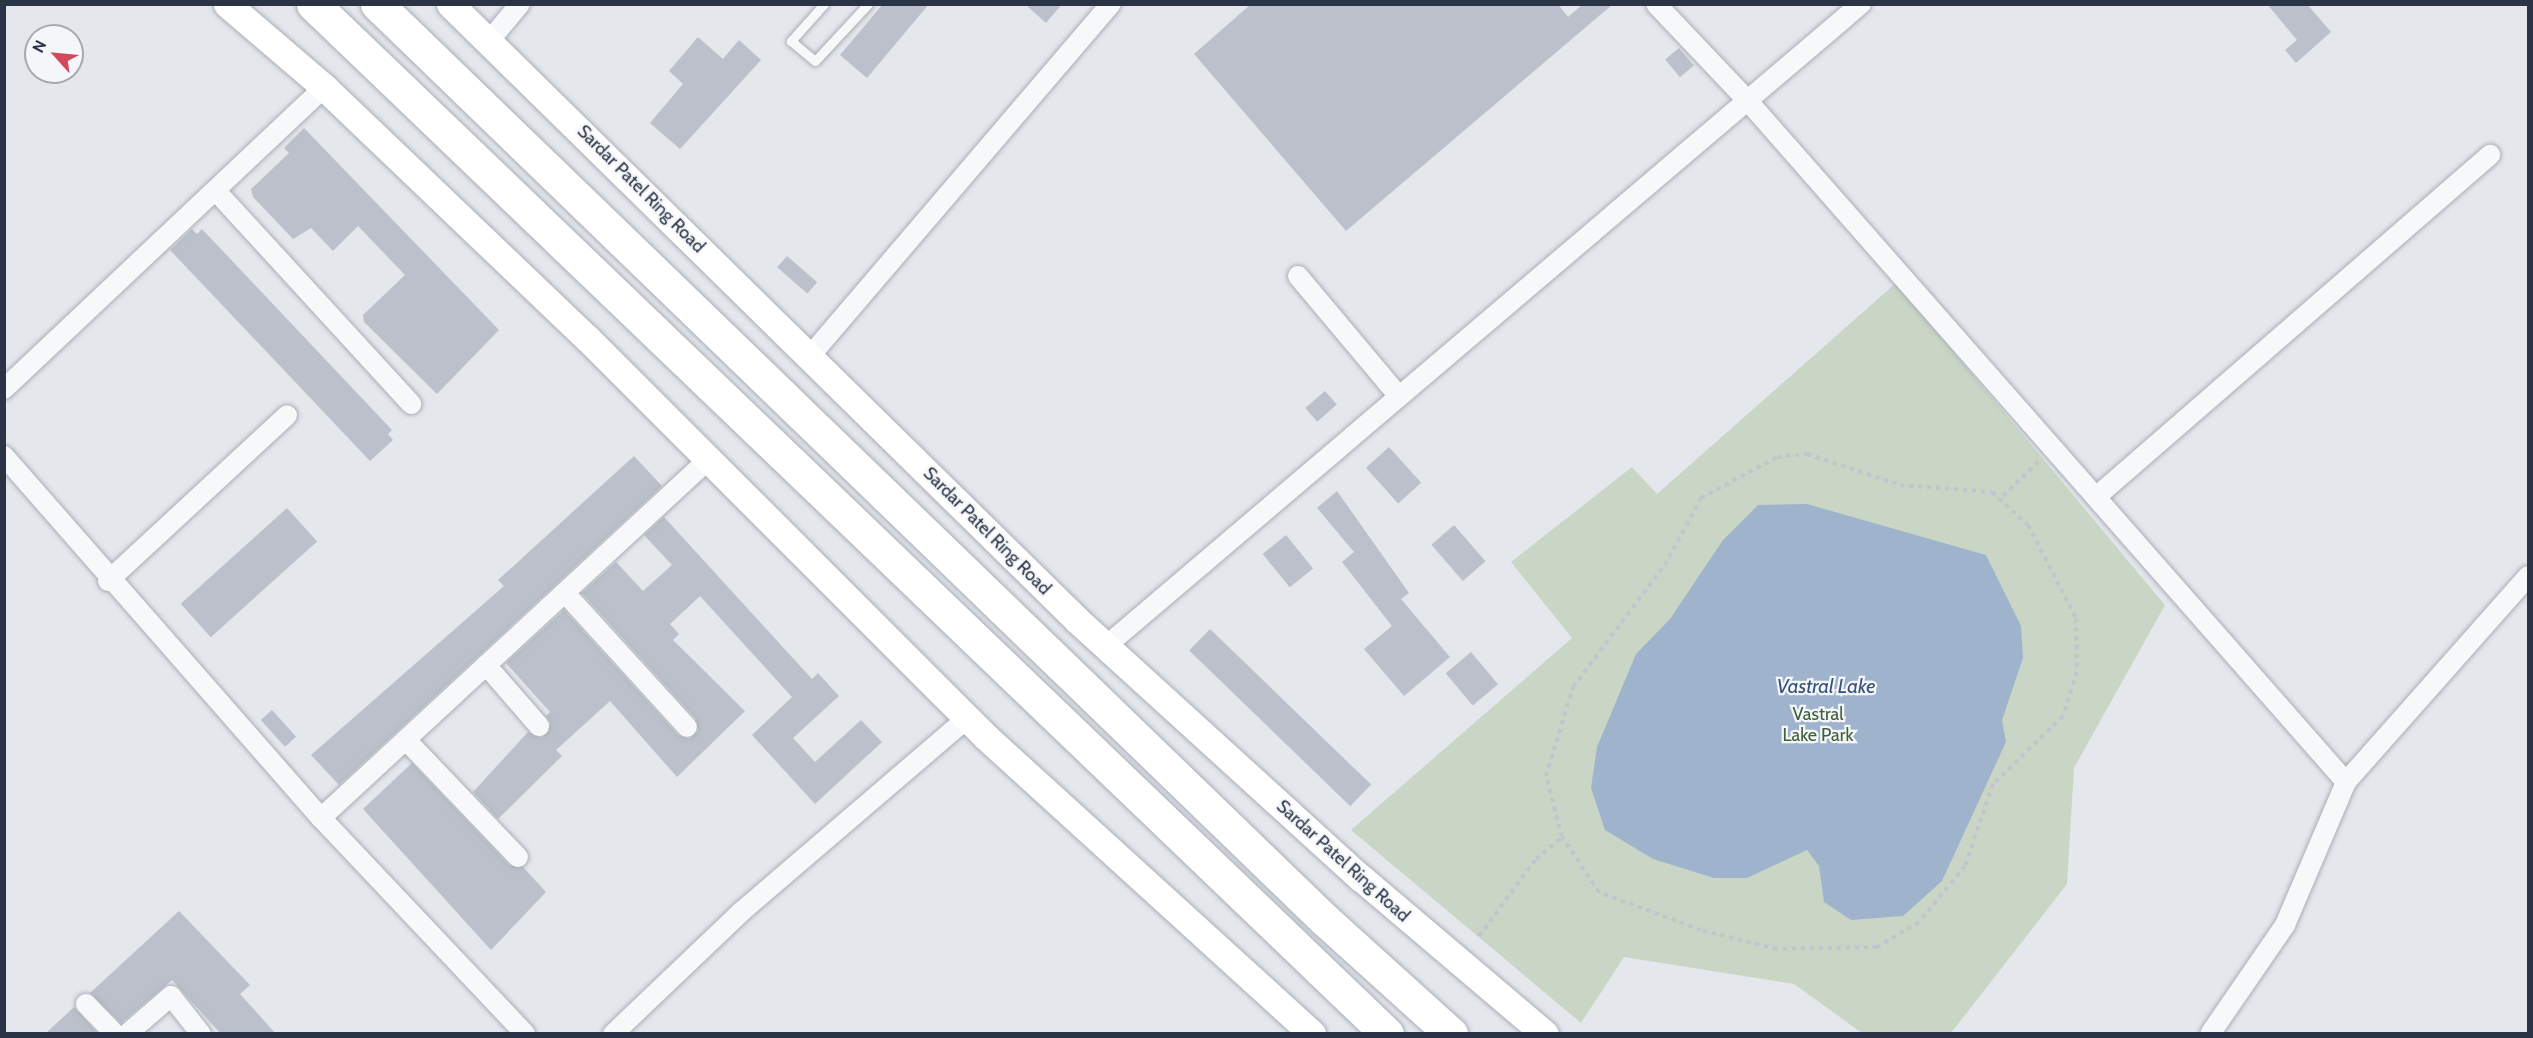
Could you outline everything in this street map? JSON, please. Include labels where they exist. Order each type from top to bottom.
[{"type":"highway","points":[[313,4],[1387,1034]]},
{"type":"highway","points":[[377,4],[1325,920],[1451,1034]]},
{"type":"street","points":[[227,4],[324,87],[709,459],[967,718],[1312,1034]]},
{"type":"street","name":"Sardar Patel Ring Road","points":[[450,4],[490,40],[1106,646],[1361,878],[1545,1034]]},
{"type":"street","points":[[490,40],[520,4]]},
{"type":"street","points":[[810,356],[1111,4]]},
{"type":"street","points":[[1656,4],[1747,100],[2346,782]]},
{"type":"street","points":[[1106,646],[1398,395],[1861,4]]},
{"type":"street","points":[[4,389],[324,87]]},
{"type":"street","points":[[2096,497],[2490,155]]},
{"type":"street","points":[[216,191],[411,404]]},
{"type":"street","points":[[1298,276],[1398,395]]},
{"type":"street","points":[[108,580],[287,415]]},
{"type":"street","points":[[4,456],[108,580],[321,818],[525,1034]]},
{"type":"street","points":[[321,818],[709,459]]},
{"type":"street","points":[[2210,1034],[2285,925],[2335,813],[2346,782],[2529,576]]},
{"type":"street","points":[[565,593],[687,727]]},
{"type":"street","points":[[486,665],[539,726]]},
{"type":"street","points":[[613,1034],[741,912],[967,718]]},
{"type":"street","points":[[406,740],[518,858]]},
{"type":"street","points":[[86,1004],[125,1033],[171,996],[201,1034]]},
{"type":"lane","points":[[824,4],[791,41],[815,61],[868,4]]},
{"type":"path","points":[[1807,454],[1900,485],[2003,496],[2028,525],[2076,618],[2077,672],[2063,716],[1993,784],[1965,866],[1919,922],[1877,947],[1778,949],[1701,930],[1599,892],[1563,837],[1546,776],[1572,687],[1665,565],[1701,498],[1778,457],[1807,454]]},
{"type":"path","points":[[2003,496],[2044,456]]},
{"type":"path","points":[[1479,936],[1536,859],[1563,837]]},
{"type":"green space","name":"Vastral Lake Park","points":[[1896,283],[2165,605],[2074,768],[2067,884],[1951,1033],[1862,1033],[1794,984],[1624,957],[1581,1023],[1351,830],[1572,638],[1511,562],[1632,467],[1657,494]]},
{"type":"water","name":"Vastral Lake","points":[[1807,504],[1986,555],[2021,626],[2023,658],[2002,720],[2006,742],[1942,881],[1903,916],[1851,920],[1824,902],[1819,866],[1807,850],[1747,878],[1714,878],[1653,859],[1605,830],[1591,788],[1597,747],[1636,654],[1670,619],[1723,540],[1758,505]]},
{"type":"building","points":[[883,4],[929,4],[867,78],[840,55]]},
{"type":"building","points":[[1025,4],[1062,4],[1046,23]]},
{"type":"building","points":[[1251,4],[1558,4],[1568,17],[1583,4],[1613,4],[1346,231],[1194,54]]},
{"type":"building","points":[[2267,4],[2307,4],[2331,32],[2296,63],[2285,50],[2297,40]]},
{"type":"building","points":[[698,37],[723,59],[739,40],[761,60],[680,149],[650,123],[683,84],[669,71]]},
{"type":"building","points":[[1679,48],[1694,66],[1680,77],[1665,60]]},
{"type":"building","points":[[304,128],[499,330],[437,394],[364,322],[363,315],[405,275],[358,226],[333,251],[311,228],[293,239],[253,197],[251,189],[289,153],[284,148]]},
{"type":"building","points":[[192,229],[197,234],[202,229],[392,430],[388,434],[393,440],[370,461],[170,250]]},
{"type":"building","points":[[787,256],[817,282],[807,294],[777,267]]},
{"type":"building","points":[[1325,391],[1337,405],[1317,422],[1305,408]]},
{"type":"building","points":[[1389,447],[1421,483],[1398,503],[1366,468]]},
{"type":"building","points":[[634,456],[662,486],[339,785],[311,755],[504,586],[498,580]]},
{"type":"building","points":[[1337,491],[1409,593],[1401,599],[1450,657],[1404,696],[1364,649],[1392,626],[1342,562],[1354,552],[1317,508]]},
{"type":"building","points":[[287,508],[317,541],[211,637],[181,604]]},
{"type":"building","points":[[664,517],[812,679],[818,673],[839,696],[793,738],[815,762],[861,720],[882,742],[815,804],[752,735],[792,697],[700,596],[670,624],[679,634],[673,640],[745,711],[677,777],[610,701],[556,750],[562,756],[498,819],[473,792],[528,732],[542,738],[551,724],[546,716],[550,712],[506,663],[564,610],[678,735],[689,739],[698,731],[696,719],[582,593],[616,562],[643,591],[672,565],[644,535]]},
{"type":"building","points":[[1454,525],[1485,561],[1463,581],[1431,545]]},
{"type":"building","points":[[1286,535],[1313,568],[1290,587],[1263,554]]},
{"type":"building","points":[[1210,629],[1371,785],[1350,806],[1189,651]]},
{"type":"building","points":[[1471,652],[1498,684],[1473,705],[1446,673]]},
{"type":"building","points":[[272,710],[296,737],[285,747],[261,720]]},
{"type":"building","points":[[412,763],[509,865],[523,867],[546,892],[491,950],[363,809]]},
{"type":"building","points":[[179,911],[250,985],[240,994],[276,1034],[221,1034],[172,980],[121,1023],[90,993]]},
{"type":"building","points":[[74,1007],[98,1034],[45,1034]]}]
